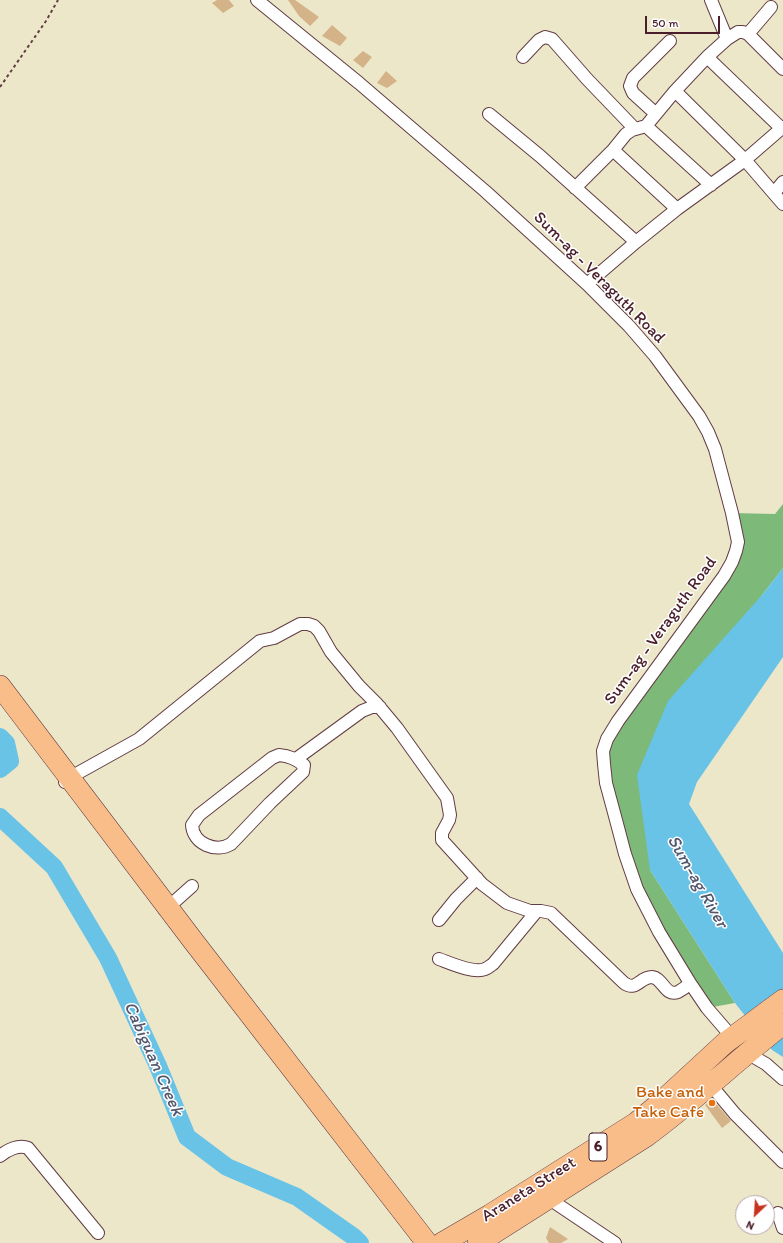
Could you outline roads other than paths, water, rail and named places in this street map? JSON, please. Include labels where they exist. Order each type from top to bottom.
[{"type":"highway","points":[[0,686],[66,781]]},
{"type":"highway","points":[[0,698],[427,1243]]},
{"type":"highway","points":[[164,909],[408,1243]]},
{"type":"highway","name":"Araneta Street","points":[[478,1243],[541,1193],[636,1123],[736,1034],[783,1000]]},
{"type":"highway","name":"Araneta Street","points":[[442,1243],[490,1215],[541,1193],[645,1138],[670,1119],[750,1050],[783,1024]]},
{"type":"street","name":"Sum-ag - Veraguth Road","points":[[257,0],[359,83],[468,176],[587,284],[629,326],[655,356],[699,416],[708,432],[715,449],[732,513],[738,542],[736,551],[724,576],[618,721],[603,751],[606,783],[625,854],[637,889],[659,932],[707,1008],[736,1034]]},
{"type":"street","points":[[711,0],[727,39]]},
{"type":"street","points":[[748,34],[771,7]]},
{"type":"street","points":[[575,188],[614,150],[626,134],[641,127],[656,114],[674,91],[707,57],[727,39],[738,32],[748,34],[783,69]]},
{"type":"street","points":[[523,57],[540,40],[545,37],[552,39],[587,79],[641,127],[711,185]]},
{"type":"street","points":[[656,114],[633,93],[630,86],[633,78],[670,41]]},
{"type":"street","points":[[587,284],[636,242],[745,160],[782,128],[707,57]]},
{"type":"street","points":[[674,91],[745,160],[783,204]]},
{"type":"street","points":[[489,114],[540,156],[636,242]]},
{"type":"street","points":[[614,150],[678,209]]},
{"type":"street","points":[[774,193],[783,182]]},
{"type":"street","points":[[66,781],[139,738],[260,641],[274,638],[300,624],[308,624],[314,626],[320,631],[335,657],[397,728],[447,798],[450,807],[450,820],[442,833],[442,840],[482,884],[507,903],[530,911],[551,913],[624,983],[629,986],[632,987],[647,978],[653,977],[671,993],[678,992],[690,983]]},
{"type":"street","points":[[296,759],[362,710],[372,707],[380,707]]},
{"type":"street","points":[[279,755],[296,759],[304,765],[302,774],[270,803],[231,844],[214,848],[202,842],[194,835],[192,825],[199,815],[272,758],[279,755]]},
{"type":"street","points":[[439,920],[456,899],[477,878]]},
{"type":"street","points":[[164,909],[192,886]]},
{"type":"street","points":[[439,959],[467,968],[480,970],[485,969],[493,964],[536,912]]},
{"type":"street","points":[[750,1050],[783,1079]]},
{"type":"street","points":[[710,1084],[735,1114],[783,1162]]},
{"type":"street","points":[[0,1156],[21,1146],[28,1148],[98,1232]]},
{"type":"street","points":[[541,1193],[615,1243]]},
{"type":"street","points":[[778,1212],[783,1228]]},
{"type":"water","name":"Sum-ag River","points":[[783,568],[783,657],[697,782],[689,804],[783,953],[783,1057],[772,1050],[735,1003],[650,870],[637,775],[668,701],[762,595]]},
{"type":"waterway","name":"Cabiguan Creek","points":[[0,737],[6,743],[10,761],[0,769]]},
{"type":"waterway","name":"Cabiguan Creek","points":[[0,817],[54,867],[108,958],[158,1066],[187,1137],[227,1167],[297,1197],[354,1237],[360,1243]]},
{"type":"place","name":"Bake and Take Cafe","points":[[712,1103]]}]
